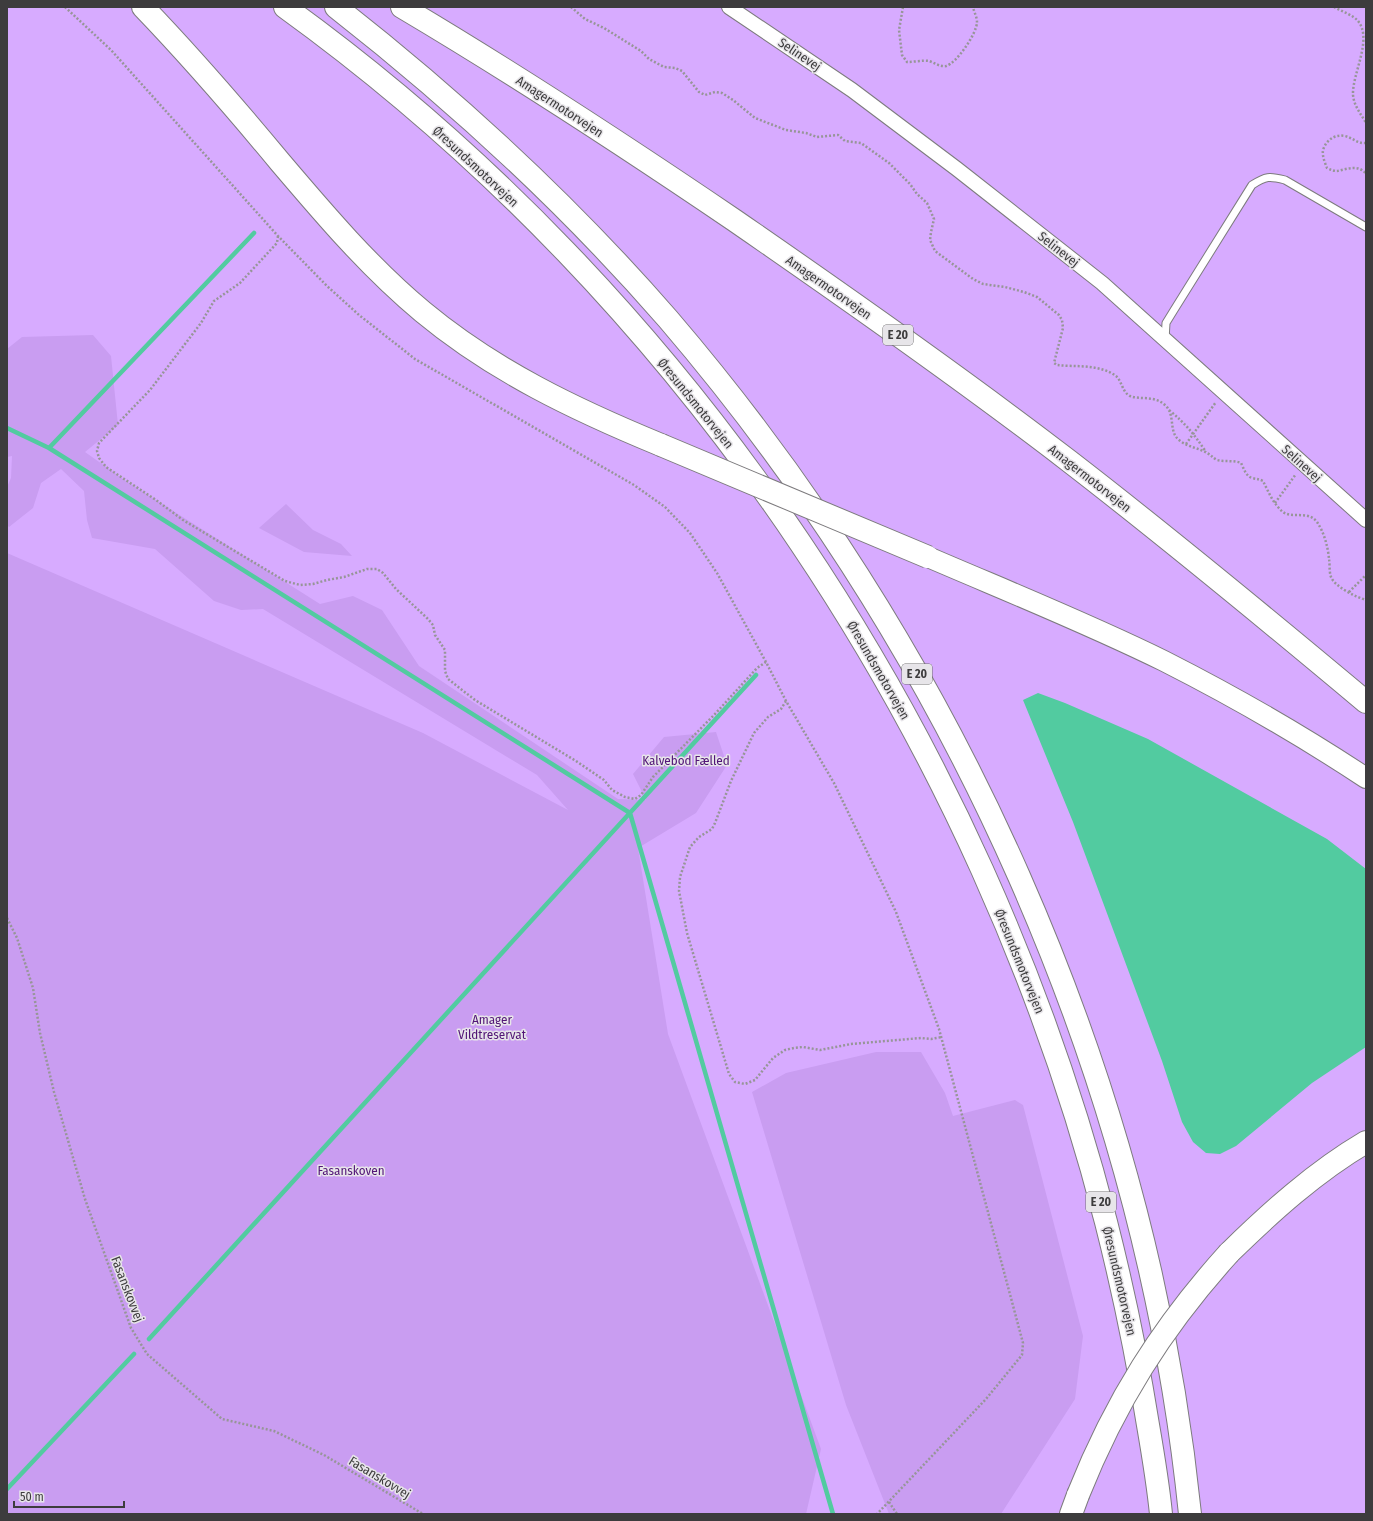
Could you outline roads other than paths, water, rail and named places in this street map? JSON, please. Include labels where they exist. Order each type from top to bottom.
[{"type":"highway","points":[[143,7],[222,94],[351,243],[423,312],[476,352],[527,383],[592,415],[928,557]]},
{"type":"highway","name":"Øresundsmotorvejen","points":[[285,7],[353,59],[455,146],[504,191],[598,287],[643,337],[685,388],[762,489],[805,550],[876,663],[913,729],[970,842],[1013,941],[1058,1060],[1097,1188],[1127,1311],[1142,1385],[1160,1514]]},
{"type":"highway","name":"E 20","points":[[336,7],[438,90],[525,169],[587,231],[666,317],[749,419],[825,524],[896,638],[929,695],[989,811],[1039,924],[1069,999],[1106,1110],[1127,1180],[1157,1307],[1181,1436],[1190,1514]]},
{"type":"highway","name":"Amagermotorvejen","points":[[402,7],[644,160],[904,339],[1028,430],[1155,529],[1366,702]]},
{"type":"highway","points":[[1075,1505],[1102,1439],[1117,1409],[1140,1368],[1186,1303],[1229,1253],[1256,1226],[1306,1183],[1366,1142]]},
{"type":"street","name":"Selinevej","points":[[729,7],[852,90],[957,169],[1102,283],[1366,520]]},
{"type":"street","points":[[928,557],[1042,606],[1162,661],[1221,691],[1272,720],[1366,778]]},
{"type":"lane","points":[[1165,340],[1166,323],[1252,185],[1262,178],[1271,176],[1285,180],[1366,228]]},
{"type":"waterway","points":[[49,448],[254,233]]},
{"type":"waterway","points":[[7,428],[49,448],[630,813],[833,1514]]},
{"type":"waterway","points":[[149,1339],[756,675]]},
{"type":"waterway","points":[[7,1489],[134,1354]]},
{"type":"park label","name":"Kalvebod Fælled","points":[[686,760]]},
{"type":"park label","name":"Amager Vildtreservat","points":[[492,1026]]},
{"type":"park label","name":"Fasanskoven","points":[[351,1170]]}]
